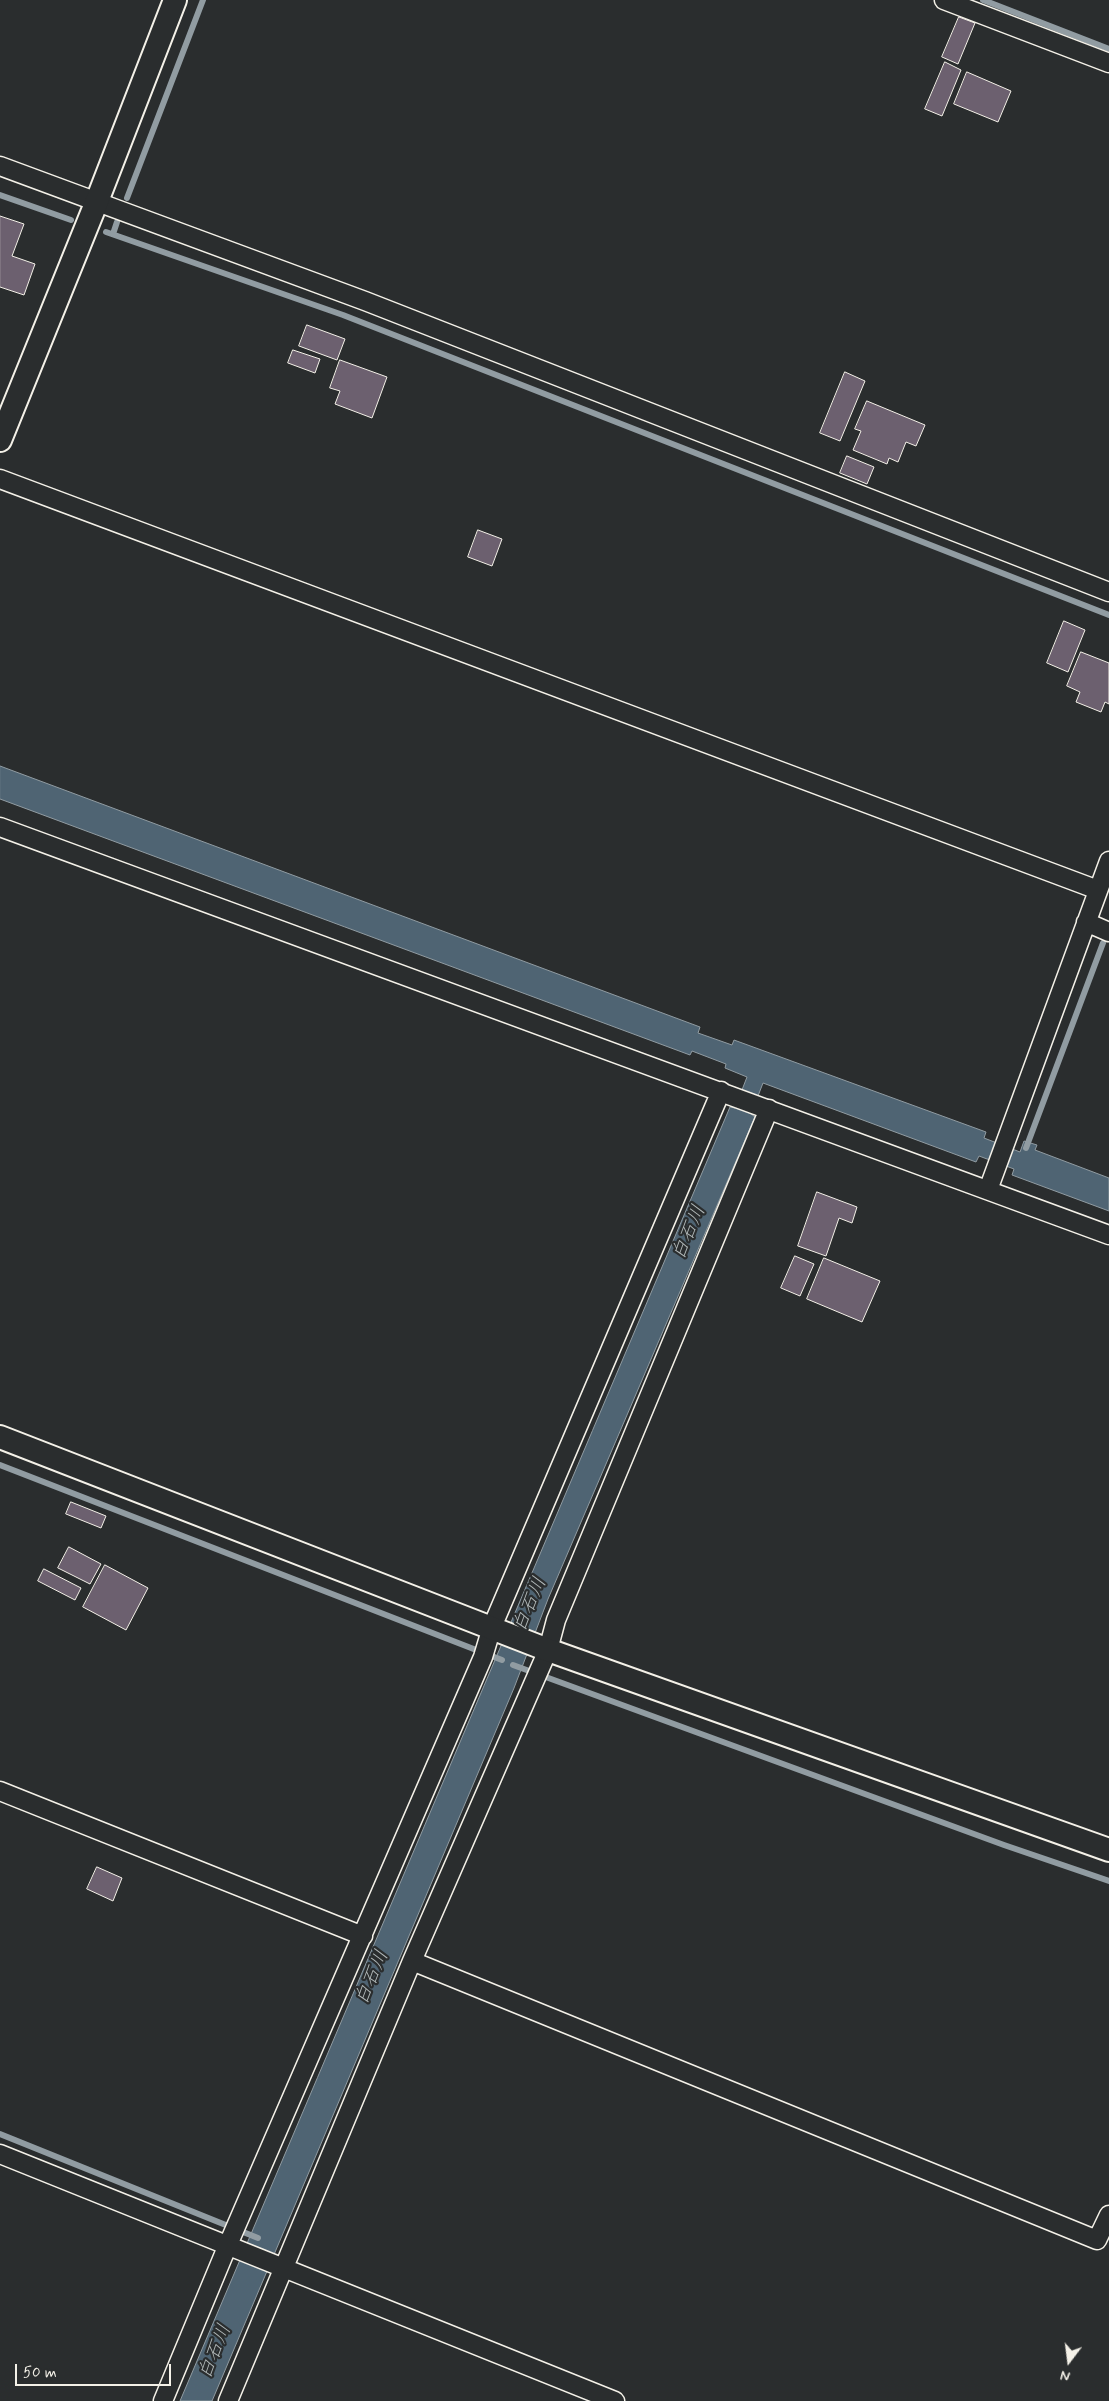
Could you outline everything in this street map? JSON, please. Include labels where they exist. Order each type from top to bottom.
[{"type":"street","points":[[0,440],[98,201],[174,0]]},
{"type":"street","points":[[944,0],[1109,63]]},
{"type":"street","points":[[0,166],[365,301],[1109,592]]},
{"type":"street","points":[[0,479],[1098,890]]},
{"type":"street","points":[[0,827],[1109,1235]]},
{"type":"street","points":[[988,1190],[1109,861]]},
{"type":"street","points":[[1086,922],[1109,932]]},
{"type":"street","points":[[163,2401],[727,1093]]},
{"type":"street","points":[[228,2401],[282,2267],[540,1661],[764,1107]]},
{"type":"street","points":[[0,1437],[540,1661],[1109,1850]]},
{"type":"street","points":[[0,1791],[363,1936]]},
{"type":"street","points":[[412,1961],[1097,2240],[1109,2215]]},
{"type":"street","points":[[0,2154],[232,2238],[282,2267],[615,2401]]},
{"type":"water","name":"白石川","points":[[0,766],[700,1027],[698,1033],[732,1045],[734,1040],[986,1132],[984,1138],[1020,1152],[1024,1141],[1037,1145],[1035,1150],[1109,1178],[1109,1211],[1012,1175],[1014,1169],[979,1156],[976,1162],[763,1083],[751,1114],[755,1117],[548,1599],[514,1688],[212,2401],[180,2401],[730,1107],[735,1108],[747,1077],[725,1068],[726,1064],[692,1051],[690,1055],[0,799]]},
{"type":"building","points":[[959,17],[975,23],[958,64],[942,57]]},
{"type":"building","points":[[945,62],[961,70],[942,116],[925,109]]},
{"type":"building","points":[[967,72],[1011,91],[998,122],[954,104]]},
{"type":"building","points":[[0,216],[24,224],[12,256],[35,264],[24,295],[0,287]]},
{"type":"building","points":[[307,325],[345,339],[337,360],[299,346]]},
{"type":"building","points":[[293,350],[320,359],[315,373],[288,363]]},
{"type":"building","points":[[340,360],[387,377],[372,418],[335,404],[340,391],[330,388]]},
{"type":"building","points":[[845,372],[865,381],[840,441],[820,433]]},
{"type":"building","points":[[867,401],[925,425],[916,446],[906,442],[898,462],[889,458],[887,464],[853,450],[861,431],[855,429]]},
{"type":"building","points":[[847,456],[874,467],[867,484],[840,473]]},
{"type":"building","points":[[478,530],[502,539],[492,566],[468,557]]},
{"type":"building","points":[[1064,621],[1085,630],[1068,672],[1047,663]]},
{"type":"building","points":[[1081,652],[1109,663],[1109,704],[1105,702],[1101,712],[1076,702],[1080,692],[1067,686]]},
{"type":"building","points":[[817,1192],[857,1207],[852,1223],[839,1218],[826,1256],[798,1246]]},
{"type":"building","points":[[795,1256],[814,1264],[800,1296],[781,1288]]},
{"type":"building","points":[[824,1258],[880,1281],[862,1322],[807,1299]]},
{"type":"building","points":[[71,1502],[106,1516],[101,1528],[66,1514]]},
{"type":"building","points":[[69,1547],[101,1564],[90,1584],[58,1568]]},
{"type":"building","points":[[105,1565],[148,1588],[126,1630],[83,1607]]},
{"type":"building","points":[[44,1569],[81,1588],[75,1600],[38,1581]]},
{"type":"building","points":[[97,1867],[122,1878],[113,1901],[87,1889]]},
{"type":"waterway","points":[[127,198],[203,0]]},
{"type":"waterway","points":[[983,0],[1109,49]]},
{"type":"waterway","points":[[0,195],[71,220]]},
{"type":"waterway","points":[[113,234],[117,222]]},
{"type":"waterway","points":[[106,232],[343,315],[1109,615]]},
{"type":"waterway","points":[[1026,1148],[1103,943]]},
{"type":"waterway","points":[[0,1465],[502,1660]]},
{"type":"waterway","points":[[513,1665],[1004,1845],[1109,1881]]},
{"type":"waterway","points":[[0,2134],[258,2238]]}]
